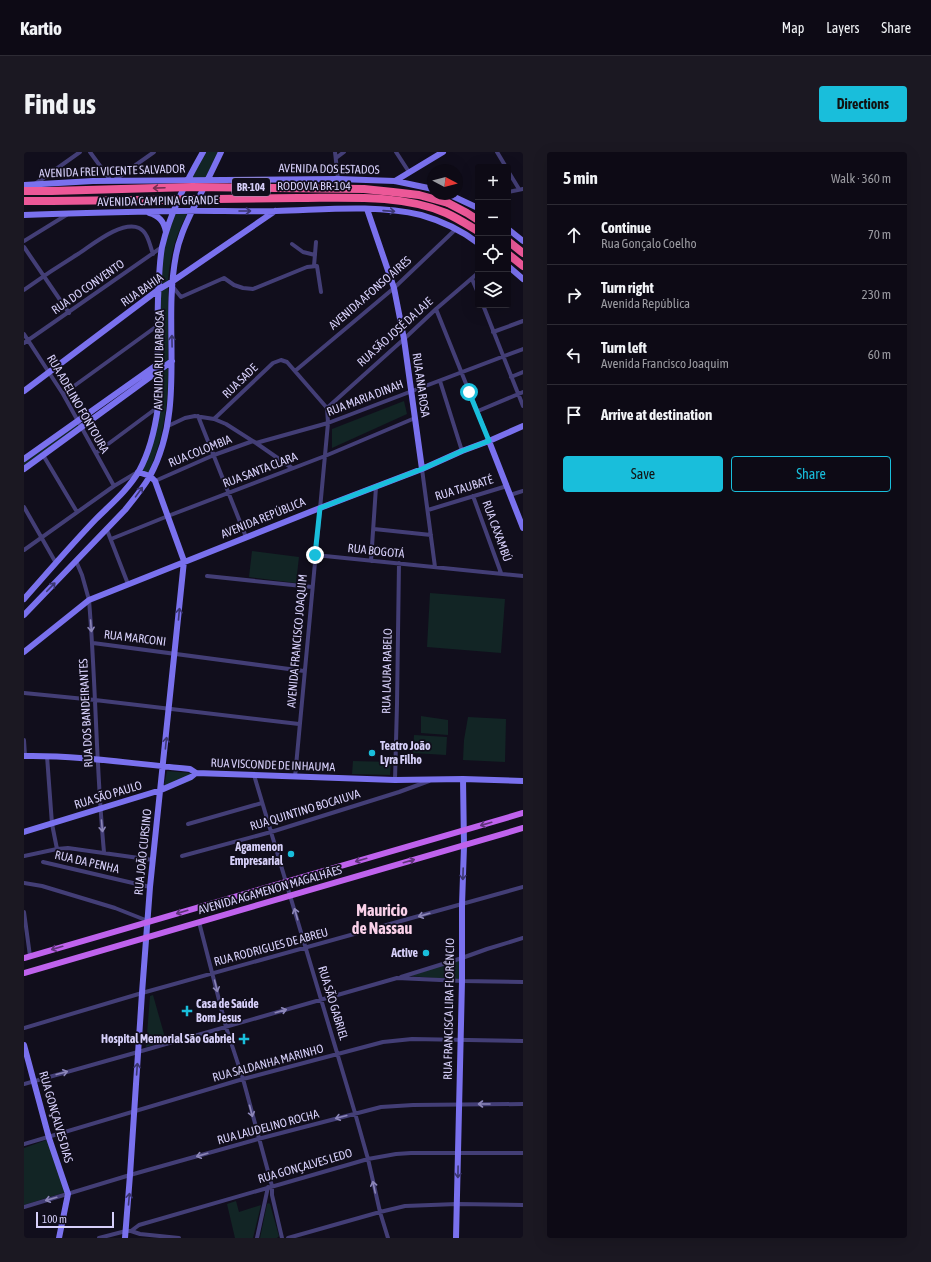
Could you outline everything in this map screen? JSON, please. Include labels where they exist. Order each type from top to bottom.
[{"type":"highway","name":"RODOVIA BR-104","points":[[24,191],[192,187],[364,189],[419,195],[448,204],[475,218]]},
{"type":"highway","name":"RODOVIA BR-104","points":[[24,202],[364,198],[392,200],[416,204],[447,213],[475,229]]},
{"type":"highway","points":[[511,243],[523,253]]},
{"type":"highway","points":[[511,256],[523,266]]},
{"type":"main road","name":"AVENIDA AGAMENON MAGALHÃES","points":[[27,957],[523,813]]},
{"type":"main road","name":"AVENIDA AGAMENON MAGALHÃES","points":[[24,973],[523,828]]},
{"type":"street","points":[[35,184],[80,152]]},
{"type":"street","points":[[90,152],[112,181],[154,152]]},
{"type":"street","name":"AVENIDA RUI BARBOSA","points":[[24,599],[96,519],[118,498],[138,472],[145,459],[155,425],[158,406],[158,290],[163,246],[174,211],[187,180],[203,152]]},
{"type":"street","name":"AVENIDA RUI BARBOSA","points":[[24,615],[107,530],[152,478],[168,426],[172,361],[171,308],[176,253],[180,240],[221,152]]},
{"type":"street","points":[[335,152],[338,179]]},
{"type":"street","points":[[336,158],[344,152]]},
{"type":"street","points":[[396,152],[409,172]]},
{"type":"street","points":[[395,181],[443,152]]},
{"type":"street","points":[[497,152],[504,164]]},
{"type":"street","points":[[511,175],[521,189],[511,191]]},
{"type":"street","name":"AVENIDA DOS ESTADOS","points":[[200,180],[338,179],[395,181],[427,188]]},
{"type":"street","name":"AVENIDA FREI VICENTE SALVADOR","points":[[24,185],[112,181],[200,180]]},
{"type":"street","points":[[461,200],[475,207]]},
{"type":"street","name":"AVENIDA CAMPINA GRANDE","points":[[24,215],[174,211],[368,209],[421,215],[456,229],[475,241]]},
{"type":"street","name":"RUA ANA ROSA","points":[[368,209],[394,288],[404,339],[435,567]]},
{"type":"street","name":"RUA BAHIA","points":[[24,391],[158,290],[173,284],[275,211]]},
{"type":"street","points":[[144,212],[163,221],[166,233]]},
{"type":"street","points":[[24,241],[69,214]]},
{"type":"street","points":[[24,290],[96,241],[114,231],[129,226],[140,228],[145,233],[153,254]]},
{"type":"street","name":"AVENIDA AFONSO AIRES","points":[[295,371],[394,288],[456,229]]},
{"type":"street","points":[[511,231],[523,241]]},
{"type":"street","points":[[314,266],[316,242]]},
{"type":"street","points":[[292,244],[303,252],[315,255]]},
{"type":"street","points":[[24,246],[68,313]]},
{"type":"street","name":"RUA DO CONVENTO","points":[[26,342],[163,246]]},
{"type":"street","points":[[173,284],[181,297],[224,278],[234,285],[252,289],[307,267],[317,266],[321,292]]},
{"type":"street","points":[[511,269],[523,279]]},
{"type":"street","name":"RUA SÃO JOSÉ DA LAJE","points":[[327,408],[436,309],[475,276]]},
{"type":"street","points":[[472,279],[475,286]]},
{"type":"street","points":[[484,308],[523,406]]},
{"type":"street","points":[[436,309],[461,373],[478,411],[523,528]]},
{"type":"street","points":[[493,332],[523,321]]},
{"type":"street","points":[[64,394],[157,326]]},
{"type":"street","name":"RUA ADELINO FONTOURA","points":[[24,334],[26,342],[50,371],[64,394],[114,486]]},
{"type":"street","name":"RUA MARIA DINAH","points":[[255,442],[328,423],[523,349]]},
{"type":"street","name":"RUA SADE","points":[[214,419],[273,364],[281,360],[287,362],[295,371]]},
{"type":"street","points":[[24,469],[172,361]]},
{"type":"street","points":[[24,460],[158,364]]},
{"type":"street","points":[[295,371],[327,408]]},
{"type":"street","points":[[511,377],[523,372]]},
{"type":"street","points":[[440,381],[462,451]]},
{"type":"street","points":[[478,411],[523,392]]},
{"type":"street","points":[[96,453],[158,406]]},
{"type":"street","name":"AVENIDA FRANCISCO JOAQUIM","points":[[295,777],[328,423],[327,408]]},
{"type":"street","points":[[198,416],[246,537]]},
{"type":"street","points":[[168,426],[185,418],[198,416],[214,419],[226,424],[255,442],[292,468]]},
{"type":"street","name":"RUA SANTA CLARA","points":[[111,539],[325,456],[415,418]]},
{"type":"street","name":"AVENIDA REPÚBLICA","points":[[24,652],[89,600],[184,561],[422,469],[523,426]]},
{"type":"street","name":"RUA COLOMBIA","points":[[152,478],[255,442]]},
{"type":"street","points":[[43,455],[77,512]]},
{"type":"street","points":[[24,550],[114,486],[138,472],[152,478]]},
{"type":"street","name":"RUA JOÃO CURSINO","points":[[125,1238],[129,1231],[130,1175],[150,888],[176,654],[184,561],[168,516],[152,478]]},
{"type":"street","name":"RUA TAUBATÉ","points":[[428,510],[507,486]]},
{"type":"street","points":[[372,560],[376,487]]},
{"type":"street","points":[[510,495],[523,491]]},
{"type":"street","name":"RUA CAXAMBÚ","points":[[473,496],[501,573]]},
{"type":"street","points":[[24,507],[56,563]]},
{"type":"street","points":[[374,528],[431,535]]},
{"type":"street","points":[[107,530],[128,584]]},
{"type":"street","name":"RUA BOGOTÁ","points":[[315,555],[523,576]]},
{"type":"street","name":"RUA DOS BANDEIRANTES","points":[[76,561],[82,575],[89,600],[93,643],[100,809],[104,852]]},
{"type":"street","name":"RUA LAURA RABELO","points":[[394,780],[397,704],[399,563]]},
{"type":"street","points":[[207,576],[312,587]]},
{"type":"street","name":"RUA MARCONI","points":[[93,643],[304,671]]},
{"type":"street","points":[[24,693],[299,724]]},
{"type":"street","points":[[24,740],[24,756]]},
{"type":"street","name":"RUA VISCONDE DE INHAUMA","points":[[24,756],[47,756],[163,766],[190,769],[196,773],[394,780],[463,779],[523,781]]},
{"type":"street","points":[[47,756],[52,824],[57,849]]},
{"type":"street","name":"RUA SÃO PAULO","points":[[24,832],[161,790],[191,777],[196,773]]},
{"type":"street","name":"RUA SÃO GABRIEL","points":[[254,775],[338,1054],[368,1159],[380,1212],[388,1238]]},
{"type":"street","name":"RUA FRANCISCA LIRA FLORÊNCIO","points":[[456,1238],[462,981],[464,846],[463,779]]},
{"type":"street","name":"RUA QUINTINO BOCAIUVA","points":[[182,856],[271,832],[399,792],[432,780]]},
{"type":"street","points":[[188,824],[262,803]]},
{"type":"street","points":[[24,856],[57,849],[78,849],[153,860]]},
{"type":"street","name":"RUA DA PENHA","points":[[43,862],[150,888]]},
{"type":"street","points":[[24,883],[49,888],[115,908],[148,921]]},
{"type":"street","name":"RUA RODRIGUES DE ABREU","points":[[24,1028],[142,993],[523,887]]},
{"type":"street","points":[[24,912],[27,957]]},
{"type":"street","points":[[199,922],[226,1027],[243,1079],[282,1238]]},
{"type":"street","points":[[24,1084],[397,978],[523,938]]},
{"type":"street","points":[[397,978],[523,982]]},
{"type":"street","name":"RUA SALDANHA MARINHO","points":[[24,1144],[50,1138],[243,1079],[384,1042],[397,1040],[460,1039],[523,1041]]},
{"type":"street","name":"RUA GONÇALVES DIAS","points":[[24,1045],[50,1138],[68,1194]]},
{"type":"street","name":"RUA LAUDELINO ROCHA","points":[[24,1207],[258,1139],[380,1107],[459,1104],[523,1104]]},
{"type":"street","name":"RUA GONÇALVES LEDO","points":[[99,1238],[129,1231],[139,1225],[368,1159],[396,1154],[458,1152],[523,1153]]},
{"type":"street","points":[[257,1238],[270,1186]]},
{"type":"street","points":[[60,1238],[68,1194]]},
{"type":"street","points":[[288,1238],[405,1206],[457,1204],[523,1206]]},
{"type":"street","points":[[129,1231],[140,1234],[179,1238]]},
{"type":"green space","points":[[205,152],[219,152],[206,179],[190,179]]},
{"type":"green space","points":[[174,212],[188,212],[174,246],[168,283],[159,287],[161,260]]},
{"type":"green space","points":[[168,286],[168,361],[159,367],[159,291]]},
{"type":"green space","points":[[168,367],[164,422],[158,448],[148,474],[141,471],[150,451],[159,372]]},
{"type":"green space","points":[[404,401],[407,414],[332,448],[332,429]]},
{"type":"green space","points":[[78,421],[81,426],[24,468],[24,461]]},
{"type":"green space","points":[[252,551],[299,557],[296,583],[249,577]]},
{"type":"green space","points":[[430,593],[505,599],[501,653],[427,647]]},
{"type":"green space","points":[[421,716],[448,720],[448,735],[421,733]]},
{"type":"green space","points":[[468,717],[506,719],[505,762],[463,760],[464,740]]},
{"type":"green space","points":[[414,735],[447,737],[446,755],[413,753]]},
{"type":"green space","points":[[353,761],[391,762],[390,775],[352,774]]},
{"type":"green space","points":[[167,771],[191,773],[195,778],[180,785],[164,786]]},
{"type":"green space","points":[[461,959],[461,980],[410,976]]},
{"type":"green space","points":[[153,995],[166,1041],[146,1047],[150,996]]},
{"type":"green space","points":[[49,1139],[66,1192],[24,1205],[24,1148]]},
{"type":"green space","points":[[236,1201],[239,1212],[261,1205],[253,1238],[235,1238],[227,1204]]},
{"type":"green space","points":[[269,1203],[279,1236],[277,1238],[260,1238],[267,1204]]},
{"type":"place","name":"Teatro João Lyra Filho","points":[[372,753]]},
{"type":"place","name":"Agamenon Empresarial","points":[[291,854]]},
{"type":"place","name":"Active","points":[[426,953]]},
{"type":"place","name":"Casa de Saúde Bom Jesus","points":[[187,1011]]},
{"type":"place","name":"Hospital Memorial São Gabriel","points":[[244,1039]]},
{"type":"district","name":"Mauricio de Nassau","points":[[382,919]]},
{"type":"route","points":[[315,555],[320,508],[422,469],[489,441],[469,392]]}]
